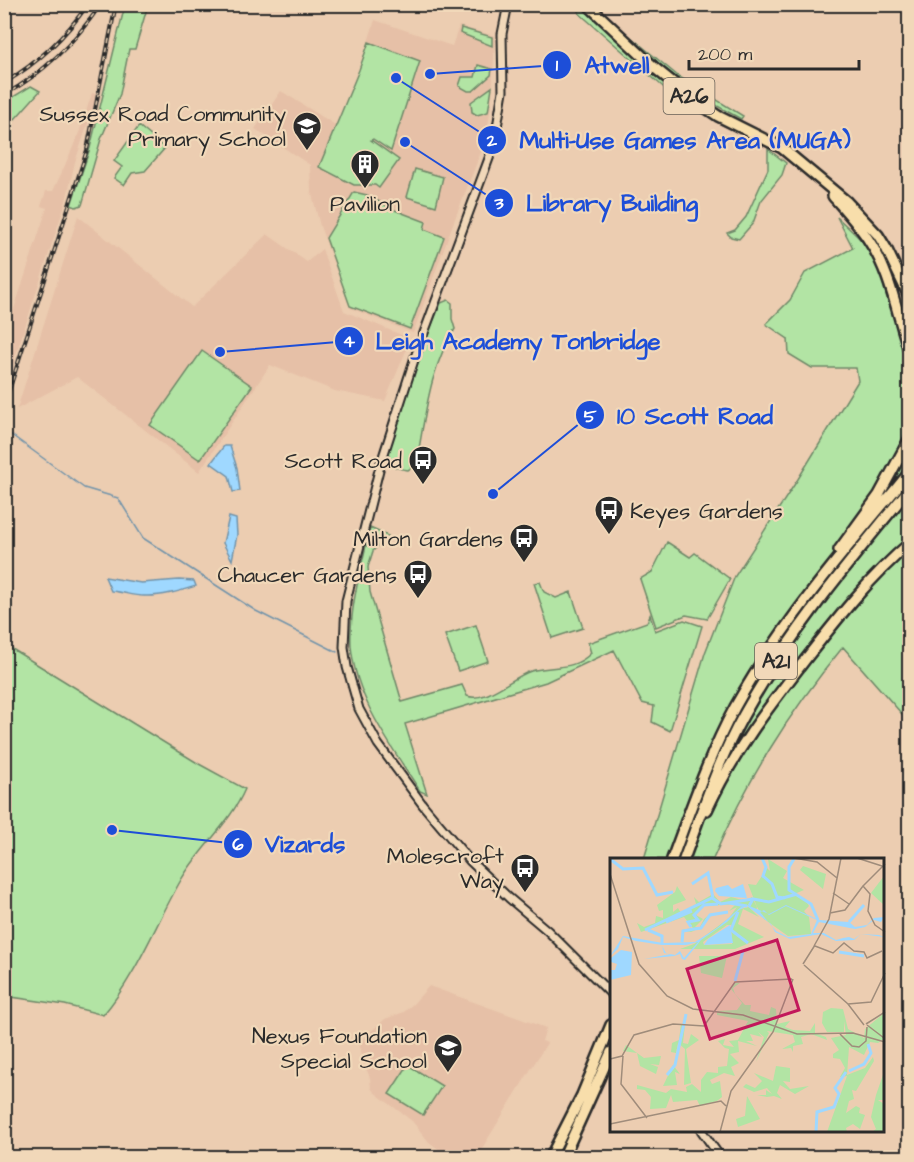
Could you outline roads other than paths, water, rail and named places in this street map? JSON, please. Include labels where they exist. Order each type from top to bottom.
[{"type":"highway","name":"A26","points":[[587,4],[689,96],[718,116],[782,148],[821,183],[847,202],[878,235],[909,298]]},
{"type":"highway","name":"A26","points":[[821,183],[869,240],[887,278],[909,353]]},
{"type":"highway","points":[[816,585],[846,539],[879,495],[909,438]]},
{"type":"highway","name":"A21","points":[[672,858],[698,788],[734,709],[777,638],[816,585],[909,472]]},
{"type":"highway","name":"A21","points":[[685,858],[708,792],[728,747],[760,686],[815,604],[909,488]]},
{"type":"highway","points":[[685,858],[717,789],[758,720],[854,597],[909,543]]},
{"type":"highway","points":[[550,1158],[582,1095],[610,1027]]},
{"type":"highway","points":[[563,1158],[610,1054]]},
{"type":"street","points":[[508,4],[502,34],[503,92],[494,145],[415,357],[380,466],[346,601],[344,631],[347,667],[352,689],[368,727],[399,774],[448,838],[509,898],[577,958],[610,993]]},
{"type":"street","points":[[702,1132],[721,1158]]},
{"type":"water","points":[[224,446],[230,446],[237,468],[240,491],[233,492],[229,476],[211,463]]},
{"type":"water","points":[[229,517],[236,519],[237,535],[232,560],[223,543]]},
{"type":"water","points":[[105,577],[141,583],[194,581],[196,586],[164,595],[140,596],[111,591]]},
{"type":"waterway","points":[[6,431],[84,488],[118,498],[143,538],[256,611],[337,652]]},
{"type":"railway","points":[[4,83],[51,48],[88,4]]},
{"type":"railway","points":[[4,95],[33,77],[58,55],[81,31],[101,4]]},
{"type":"railway","points":[[4,406],[87,150],[116,4]]},
{"type":"place","name":"Atwell","points":[[430,74]]},
{"type":"place","name":"Multi-Use Games Area (MUGA)","points":[[396,78]]},
{"type":"place","name":"Library Building","points":[[405,142]]},
{"type":"place","name":"Sussex Road Community Primary School","points":[[307,152]]},
{"type":"place","name":"Pavilion","points":[[365,190]]},
{"type":"place","name":"Leigh Academy Tonbridge","points":[[220,352]]},
{"type":"place","name":"Scott Road","points":[[423,486]]},
{"type":"place","name":"10 Scott Road","points":[[493,494]]},
{"type":"place","name":"Keyes Gardens","points":[[609,536]]},
{"type":"place","name":"Milton Gardens","points":[[524,564]]},
{"type":"place","name":"Chaucer Gardens","points":[[418,600]]},
{"type":"place","name":"Vizards","points":[[112,830]]},
{"type":"place","name":"Molescroft Way","points":[[525,894]]},
{"type":"place","name":"Nexus Foundation Special School","points":[[448,1074]]}]
